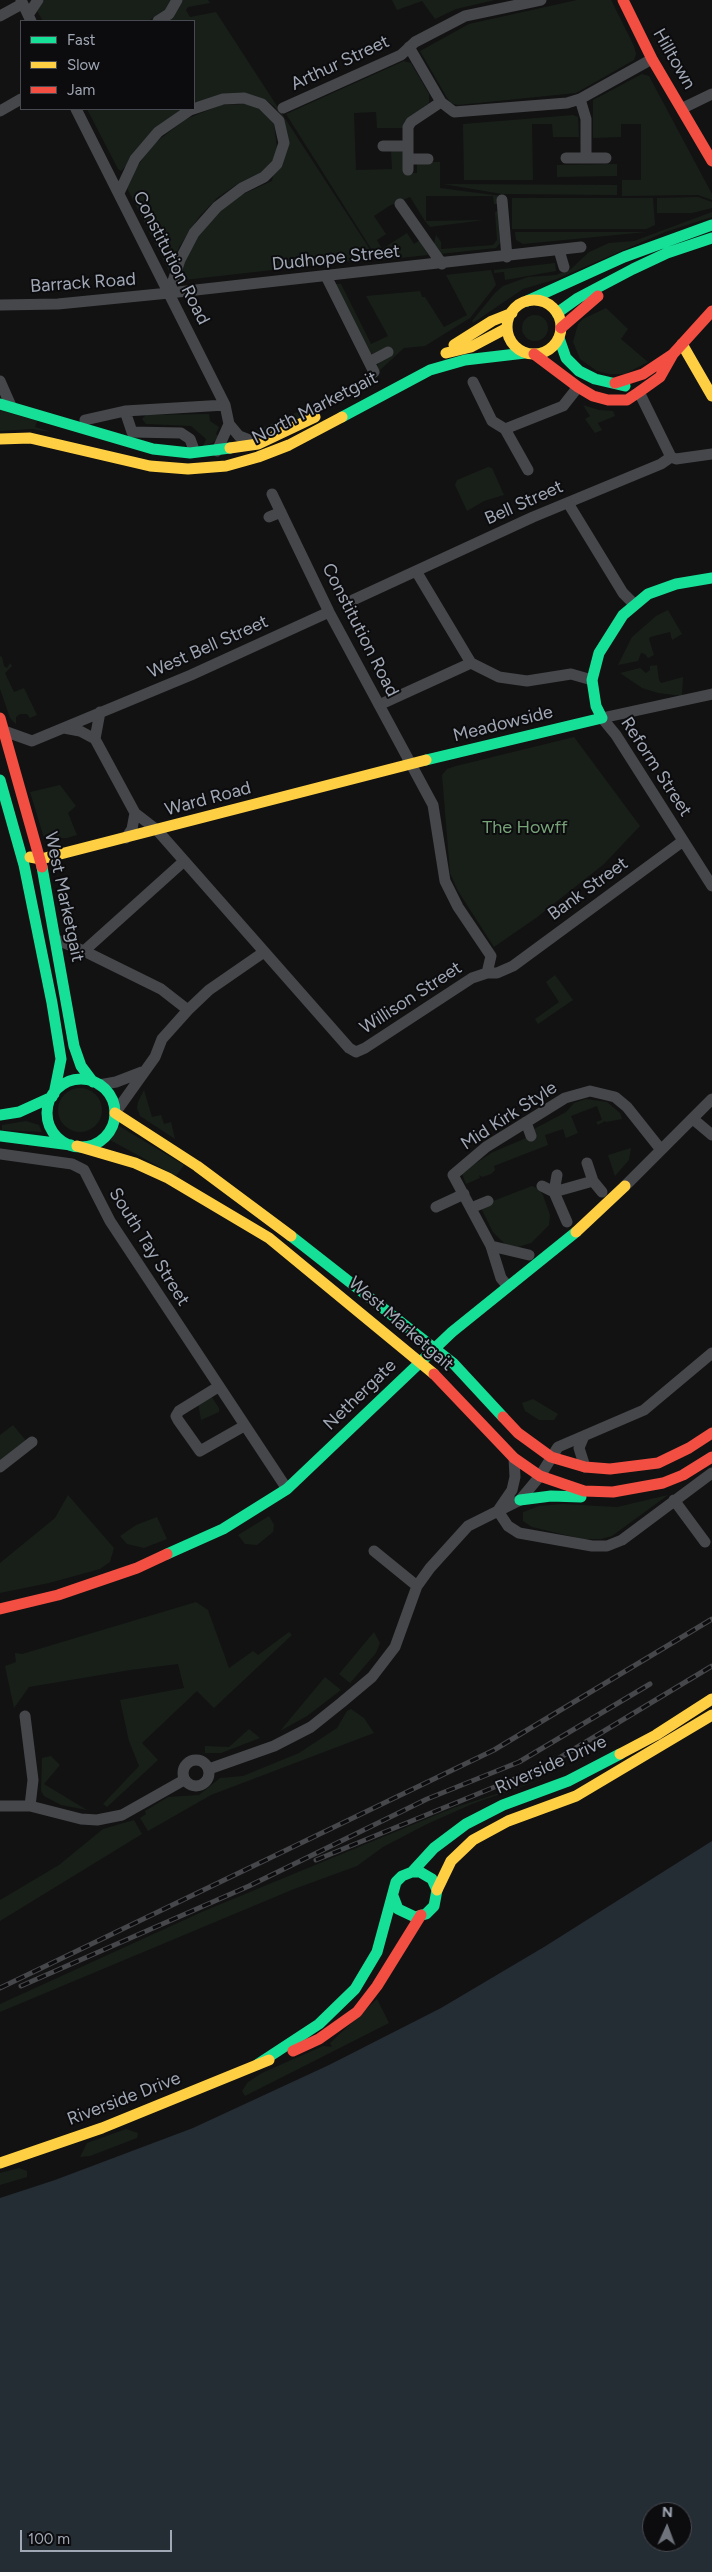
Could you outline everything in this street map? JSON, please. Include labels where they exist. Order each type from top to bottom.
[{"type":"main road","name":"Hilltown","points":[[623,0],[652,58],[683,108],[712,161]]},
{"type":"main road","points":[[673,354],[668,366],[660,377],[639,392],[627,400],[608,400],[593,396],[578,387],[512,342],[507,328],[512,313],[527,302],[624,256],[712,225]]},
{"type":"main road","points":[[557,313],[578,298],[633,269],[667,253],[712,238]]},
{"type":"main road","points":[[530,353],[550,349],[560,333],[610,282]]},
{"type":"main road","points":[[527,302],[544,302],[557,313],[566,358],[579,371],[596,380],[615,383],[639,392]]},
{"type":"main road","points":[[615,383],[643,374],[673,354],[712,311]]},
{"type":"main road","name":"North Marketgait","points":[[5,405],[153,449],[190,453],[217,451],[258,444],[439,355],[492,321],[512,313]]},
{"type":"main road","name":"North Marketgait","points":[[439,355],[471,347],[507,328]]},
{"type":"main road","points":[[682,344],[712,396]]},
{"type":"main road","name":"North Marketgait","points":[[0,439],[30,438],[150,466],[188,469],[226,466],[258,458],[289,445],[430,370],[465,360],[530,353]]},
{"type":"main road","points":[[602,718],[596,706],[592,680],[599,653],[607,639],[634,604],[648,594],[668,586],[712,578]]},
{"type":"main road","name":"West Marketgait","points":[[0,718],[2,732],[41,859],[57,940],[74,1046],[82,1066],[96,1083]]},
{"type":"main road","name":"Meadowside","points":[[412,764],[602,718]]},
{"type":"main road","name":"Ward Road","points":[[41,859],[412,764]]},
{"type":"main road","name":"West Marketgait","points":[[0,780],[34,912],[60,1056],[58,1082],[53,1095]]},
{"type":"main road","points":[[18,844],[27,855],[41,859]]},
{"type":"main road","points":[[0,1114],[19,1112],[53,1095],[62,1086],[72,1081],[83,1079],[96,1083],[110,1096],[115,1113],[112,1128],[104,1138],[90,1146],[74,1146],[0,1136]]},
{"type":"main road","points":[[53,1095],[48,1108],[49,1124],[57,1136],[74,1146]]},
{"type":"main road","name":"West Marketgait","points":[[115,1113],[197,1166],[275,1223],[435,1348],[453,1363],[518,1434],[551,1457],[585,1466],[631,1468],[658,1463],[689,1448],[712,1433]]},
{"type":"main road","name":"West Marketgait","points":[[74,1146],[109,1154],[152,1170],[239,1220],[292,1254],[421,1361],[514,1458],[540,1476],[584,1490],[613,1492],[663,1483],[712,1457]]},
{"type":"main road","name":"Nethergate","points":[[0,1609],[58,1595],[137,1568],[223,1529],[287,1489],[452,1332],[583,1226],[625,1186]]},
{"type":"main road","points":[[452,1332],[453,1363]]},
{"type":"main road","points":[[551,1457],[556,1467],[566,1474],[601,1484],[613,1492]]},
{"type":"main road","points":[[520,1500],[551,1496],[583,1497],[613,1492]]},
{"type":"main road","name":"Riverside Drive","points":[[258,2064],[319,2024],[355,1989],[377,1952],[396,1882],[402,1876],[412,1872],[434,1848],[466,1824],[503,1806],[568,1781],[656,1735],[712,1699]]},
{"type":"main road","name":"Riverside Drive","points":[[0,2163],[102,2128],[313,2042],[340,2026],[357,2012],[377,1986],[408,1932],[421,1915],[434,1906],[438,1890],[451,1861],[473,1840],[508,1821],[576,1796],[712,1715]]},
{"type":"main road","points":[[412,1872],[428,1875],[438,1890]]},
{"type":"main road","points":[[393,1896],[396,1906],[404,1914],[415,1917],[421,1915]]},
{"type":"street","points":[[30,18],[38,0]]},
{"type":"street","points":[[160,20],[169,14],[177,0]]},
{"type":"street","name":"Arthur Street","points":[[283,108],[401,55],[410,47],[465,16],[541,0]]},
{"type":"street","points":[[0,16],[22,2],[30,18]]},
{"type":"street","points":[[410,47],[441,102],[454,112],[567,102],[580,99],[652,58]]},
{"type":"street","points":[[683,108],[712,94]]},
{"type":"street","points":[[169,293],[180,260],[194,233],[217,206],[242,188],[264,177],[277,164],[284,144],[279,121],[262,104],[244,98],[223,99],[195,108]]},
{"type":"street","points":[[580,99],[586,119],[586,158]]},
{"type":"street","points":[[0,111],[20,100]]},
{"type":"street","points":[[428,159],[408,164],[408,127],[411,122],[441,102]]},
{"type":"street","name":"Constitution Road","points":[[76,110],[225,405],[230,424]]},
{"type":"street","points":[[118,193],[135,160],[158,132],[190,110]]},
{"type":"street","points":[[383,146],[408,146]]},
{"type":"street","points":[[566,158],[606,158]]},
{"type":"street","points":[[502,200],[507,257]]},
{"type":"street","points":[[400,204],[442,264]]},
{"type":"street","name":"Dudhope Street","points":[[169,293],[507,257],[581,247]]},
{"type":"street","points":[[559,250],[564,267]]},
{"type":"street","points":[[326,276],[372,367],[388,352]]},
{"type":"street","name":"Barrack Road","points":[[0,305],[58,304],[169,293]]},
{"type":"street","points":[[0,381],[5,405]]},
{"type":"street","points":[[477,384],[492,421],[505,429],[528,470]]},
{"type":"street","points":[[505,429],[563,406],[578,387]]},
{"type":"street","points":[[639,392],[671,457]]},
{"type":"street","points":[[85,420],[125,411],[225,405]]},
{"type":"street","points":[[125,411],[132,432],[181,433],[190,438],[193,447]]},
{"type":"street","points":[[217,451],[230,424],[239,436],[258,444]]},
{"type":"street","name":"Bell Street","points":[[353,600],[568,503],[661,464],[671,457],[676,459],[712,454]]},
{"type":"street","name":"Constitution Road","points":[[272,494],[329,612],[433,806],[445,882],[458,907],[491,956],[487,973]]},
{"type":"street","points":[[568,503],[623,593],[634,604]]},
{"type":"street","points":[[269,517],[281,512]]},
{"type":"street","points":[[416,571],[471,663],[499,677],[518,680],[528,681],[571,674],[592,680]]},
{"type":"street","name":"West Bell Street","points":[[2,732],[32,741],[191,675],[329,612]]},
{"type":"street","points":[[378,705],[471,663]]},
{"type":"street","name":"Meadowside","points":[[602,718],[712,694]]},
{"type":"street","points":[[95,739],[100,712]]},
{"type":"street","name":"Reform Street","points":[[602,718],[616,734],[712,886]]},
{"type":"street","points":[[64,728],[80,731],[95,739],[135,813],[157,830],[183,862],[264,952],[209,990],[189,1008],[162,1039],[154,1057],[115,1113]]},
{"type":"street","points":[[126,838],[132,829],[135,813]]},
{"type":"street","name":"Bank Street","points":[[513,966],[683,841]]},
{"type":"street","points":[[84,951],[183,862]]},
{"type":"street","points":[[57,940],[84,951],[161,989],[189,1008]]},
{"type":"street","name":"Willison Street","points":[[264,952],[349,1048],[356,1052],[472,978],[487,973],[497,973],[513,966]]},
{"type":"street","points":[[96,1083],[116,1082],[142,1072]]},
{"type":"street","name":"Mid Kirk Style","points":[[464,1194],[450,1175],[486,1147],[564,1095],[590,1091],[616,1097],[627,1107],[658,1146]]},
{"type":"street","name":"Nethergate","points":[[625,1186],[712,1099]]},
{"type":"street","points":[[693,1119],[712,1135]]},
{"type":"street","points":[[526,1122],[531,1136]]},
{"type":"street","name":"South Tay Street","points":[[0,1154],[72,1164],[84,1170],[110,1221],[244,1426]]},
{"type":"street","points":[[587,1163],[593,1181],[602,1192]]},
{"type":"street","points":[[557,1175],[554,1192],[567,1222]]},
{"type":"street","points":[[542,1186],[554,1192],[593,1181]]},
{"type":"street","points":[[436,1207],[464,1194],[491,1246],[501,1278],[505,1283]]},
{"type":"street","points":[[471,1208],[488,1201]]},
{"type":"street","points":[[491,1246],[529,1255]]},
{"type":"street","points":[[209,1769],[274,1746],[311,1727],[372,1677],[395,1647],[418,1586],[430,1568],[468,1526],[520,1500],[540,1476],[558,1447],[644,1410],[712,1353]]},
{"type":"street","points":[[218,1387],[179,1412],[176,1416],[192,1440],[200,1451],[244,1426],[287,1489]]},
{"type":"street","points":[[584,1436],[579,1448],[585,1466]]},
{"type":"street","points":[[0,1467],[32,1442]]},
{"type":"street","points":[[498,1511],[512,1490],[515,1477],[514,1458]]},
{"type":"street","points":[[498,1511],[508,1526],[520,1532],[592,1546],[607,1546],[622,1540],[712,1473]]},
{"type":"street","points":[[674,1500],[705,1542]]},
{"type":"street","points":[[374,1551],[418,1586]]},
{"type":"street","points":[[25,1716],[33,1780],[30,1806]]},
{"type":"street","points":[[190,1761],[202,1761],[209,1769],[208,1781],[201,1786],[194,1786],[184,1780],[184,1769],[190,1761]]},
{"type":"street","points":[[0,1806],[30,1806],[81,1819],[97,1820],[122,1814],[184,1780]]},
{"type":"green space","points":[[44,0],[172,0],[164,12],[150,20],[42,20],[37,11]]},
{"type":"green space","points":[[182,0],[208,0],[210,3],[188,7],[186,10],[190,17],[216,12],[371,251],[370,259],[184,280],[179,278],[193,241],[232,199],[272,181],[285,123],[275,107],[266,100],[245,93],[195,103],[195,20],[170,20]]},
{"type":"green space","points":[[392,0],[495,0],[456,9],[435,19],[422,1],[397,10]]},
{"type":"green space","points":[[577,0],[611,0],[634,46],[636,54],[634,60],[576,93],[458,105],[450,103],[420,51],[469,24]]},
{"type":"green space","points":[[404,61],[411,63],[429,94],[429,103],[404,122],[403,128],[377,128],[376,112],[354,113],[356,170],[392,169],[391,150],[399,150],[403,152],[404,173],[417,173],[417,162],[440,162],[440,188],[501,196],[501,204],[494,204],[493,196],[426,196],[426,221],[484,220],[430,227],[425,221],[410,197],[389,206],[374,216],[386,234],[377,240],[382,249],[407,233],[414,244],[420,240],[428,255],[381,260],[377,258],[286,114]]},
{"type":"green space","points":[[642,74],[649,76],[712,194],[712,200],[698,195],[622,196],[622,180],[641,180],[641,124],[621,124],[621,137],[593,138],[593,100]]},
{"type":"green space","points":[[246,104],[257,107],[274,124],[277,148],[273,160],[260,173],[239,183],[217,198],[199,217],[179,247],[170,273],[127,188],[135,170],[152,145],[186,119],[221,105]]},
{"type":"green space","points":[[88,110],[183,110],[121,171],[118,169]]},
{"type":"green space","points":[[573,115],[578,117],[579,137],[553,137],[552,124],[532,124],[533,180],[464,180],[463,124]]},
{"type":"green space","points":[[617,164],[617,176],[557,177],[557,165]]},
{"type":"green space","points":[[443,184],[617,185],[617,195],[502,194]]},
{"type":"green space","points":[[698,197],[712,202],[712,208],[692,213],[657,213],[657,198]]},
{"type":"green space","points":[[512,198],[653,198],[655,225],[646,229],[512,229]]},
{"type":"green space","points":[[498,211],[500,243],[496,248],[440,254],[434,244],[436,235],[441,242],[441,249],[493,245],[497,240],[495,212]]},
{"type":"green space","points":[[712,212],[712,217],[665,232],[557,279],[523,289],[473,323],[472,321],[503,286],[528,277],[556,275],[571,269],[589,252],[609,243],[634,241]]},
{"type":"green space","points":[[515,232],[647,232],[523,244],[516,240]]},
{"type":"green space","points":[[555,263],[556,271],[505,280],[504,272],[494,273],[494,270]]},
{"type":"green space","points":[[491,270],[496,285],[470,318],[425,346],[404,348],[379,371],[377,366],[380,360],[367,353],[335,284],[341,284],[371,344],[388,336],[366,296],[420,291],[422,297],[425,297],[444,327],[467,315],[446,275]]},
{"type":"green space","points":[[606,308],[628,329],[621,339],[648,362],[625,374],[610,374],[597,371],[580,359],[573,342],[578,324],[583,319]]},
{"type":"green space","points":[[535,315],[544,319],[548,328],[544,337],[535,341],[526,337],[522,328],[526,319]]},
{"type":"green space","points":[[333,396],[341,396],[283,428],[253,436],[251,433]]},
{"type":"green space","points":[[583,405],[599,410],[613,411],[615,416],[598,423],[602,430],[595,433],[585,419],[590,416]]},
{"type":"green space","points":[[0,410],[37,421],[35,427],[51,432],[32,429],[0,431]]},
{"type":"green space","points":[[209,414],[210,421],[219,427],[216,434],[220,438],[202,449],[206,439],[191,426],[146,424],[142,419],[146,415]]},
{"type":"green space","points":[[488,467],[492,468],[504,495],[484,501],[467,511],[455,485],[457,480]]},
{"type":"green space","points":[[668,610],[682,634],[672,640],[670,632],[650,637],[654,655],[648,658],[645,654],[641,653],[638,661],[618,665],[632,637],[656,616]]},
{"type":"green space","points":[[0,656],[4,666],[7,668],[10,663],[12,666],[5,673],[14,692],[24,688],[37,715],[30,718],[27,714],[20,714],[16,717],[16,724],[10,718],[0,689]]},
{"type":"green space","points":[[657,665],[661,683],[683,677],[682,696],[658,693],[642,688],[620,673],[640,668],[646,673],[650,670],[650,666]]},
{"type":"green space","name":"The Howff","points":[[574,737],[640,826],[604,864],[536,918],[494,947],[458,891],[450,873],[442,775],[447,769],[456,766]]},
{"type":"green space","points":[[60,785],[76,806],[68,813],[77,835],[67,838],[44,838],[30,792]]},
{"type":"green space","points":[[555,975],[573,1000],[538,1024],[535,1019],[559,1002],[546,982]]},
{"type":"green space","points":[[84,1088],[96,1094],[101,1101],[101,1119],[96,1126],[89,1131],[76,1132],[68,1129],[61,1122],[58,1106],[61,1098],[68,1091]]},
{"type":"green space","points":[[144,1090],[152,1117],[161,1115],[164,1124],[171,1122],[175,1139],[140,1116],[137,1108]]},
{"type":"green space","points":[[586,1099],[607,1102],[620,1113],[622,1119],[605,1121],[598,1125],[596,1122],[602,1120],[597,1106],[571,1116],[578,1133],[566,1138],[563,1129],[545,1135],[548,1145],[494,1166],[495,1170],[491,1174],[482,1177],[479,1175],[480,1178],[466,1184],[462,1174],[473,1165],[493,1152],[531,1136],[534,1129],[566,1112],[574,1103]]},
{"type":"green space","points":[[26,1121],[39,1125],[42,1132],[2,1130],[2,1125]]},
{"type":"green space","points":[[119,1126],[184,1165],[176,1176],[110,1140]]},
{"type":"green space","points":[[631,1148],[629,1160],[615,1176],[608,1155]]},
{"type":"green space","points":[[532,1186],[539,1189],[543,1195],[550,1215],[549,1225],[531,1243],[518,1247],[507,1246],[493,1232],[480,1206]]},
{"type":"green space","points":[[211,1396],[219,1408],[219,1412],[201,1420],[198,1402]]},
{"type":"green space","points":[[533,1399],[558,1414],[554,1420],[539,1420],[525,1411],[522,1403]]},
{"type":"green space","points":[[13,1425],[27,1442],[0,1464],[0,1435]]},
{"type":"green space","points":[[68,1495],[114,1548],[110,1562],[100,1569],[49,1583],[0,1593],[0,1563],[55,1518]]},
{"type":"green space","points":[[668,1495],[612,1536],[601,1539],[582,1539],[532,1527],[523,1521],[523,1512],[539,1506],[562,1504],[617,1507]]},
{"type":"green space","points":[[269,1516],[274,1525],[273,1532],[257,1545],[245,1544],[238,1535]]},
{"type":"green space","points":[[157,1517],[167,1539],[144,1548],[127,1544],[120,1536],[136,1525]]},
{"type":"green space","points":[[196,1602],[208,1610],[229,1668],[253,1651],[258,1655],[289,1632],[292,1635],[214,1708],[197,1691],[142,1743],[158,1760],[107,1807],[103,1804],[139,1766],[129,1741],[120,1700],[184,1688],[178,1664],[29,1687],[14,1708],[5,1666],[16,1662],[15,1653],[22,1654]]},
{"type":"green space","points":[[374,1632],[380,1643],[376,1653],[350,1683],[339,1674]]},
{"type":"green space","points":[[325,1677],[341,1690],[307,1716],[280,1731]]},
{"type":"green space","points":[[351,1709],[364,1718],[374,1733],[211,1795],[148,1831],[140,1818],[146,1814],[145,1811],[168,1797],[199,1795],[220,1778],[243,1776],[299,1753],[337,1728],[347,1711]]},
{"type":"green space","points":[[249,1729],[260,1738],[221,1753],[205,1753],[205,1746],[229,1747]]},
{"type":"green space","points":[[51,1756],[60,1765],[44,1784],[87,1810],[61,1805],[44,1796],[41,1791],[42,1758]]},
{"type":"green space","points":[[552,1776],[472,1804],[427,1824],[383,1847],[357,1866],[294,1889],[0,2012],[0,2004],[204,1911],[453,1808]]},
{"type":"green space","points":[[134,1820],[142,1834],[0,1921],[0,1900],[59,1865],[103,1829]]},
{"type":"green space","points":[[377,1999],[389,2023],[245,2096],[242,2091],[248,2082],[262,2073],[323,2046],[332,2047],[330,2043]]},
{"type":"green space","points":[[126,2129],[138,2133],[137,2138],[90,2156],[80,2157],[87,2143]]},
{"type":"green space","points":[[19,2168],[27,2171],[27,2177],[0,2185],[0,2173]]},
{"type":"shaded area","points":[[712,1841],[712,2572],[0,2572],[0,2198],[55,2180],[193,2128],[329,2065],[441,2008],[544,1947]]},
{"type":"railway","points":[[0,1988],[494,1750],[712,1619]]},
{"type":"railway","points":[[316,1860],[546,1766],[712,1666]]},
{"type":"railway","points":[[21,1986],[249,1886],[427,1799],[519,1762],[650,1684]]},
{"type":"traffic: fast","points":[[527,301],[624,257],[712,225]]},
{"type":"traffic: fast","points":[[557,313],[578,298],[633,269],[667,253],[712,238]]},
{"type":"traffic: fast","points":[[559,338],[566,358],[579,371],[595,379],[625,386]]},
{"type":"traffic: fast","points":[[342,417],[430,370],[465,360],[525,353]]},
{"type":"traffic: fast","points":[[0,404],[153,449],[190,453],[230,448]]},
{"type":"traffic: fast","points":[[426,760],[602,718],[596,706],[592,680],[599,653],[623,615],[648,594],[676,584],[712,578]]},
{"type":"traffic: fast","points":[[0,780],[24,865],[52,1003],[61,1059],[54,1094]]},
{"type":"traffic: fast","points":[[42,867],[74,1046],[81,1066],[93,1082]]},
{"type":"traffic: fast","points":[[81,1079],[94,1082],[105,1089],[112,1100],[115,1113],[112,1126],[105,1137],[94,1144],[81,1147],[68,1144],[57,1137],[50,1126],[47,1113],[50,1100],[57,1089],[68,1082],[81,1079]]},
{"type":"traffic: fast","points":[[0,1115],[19,1112],[52,1097]]},
{"type":"traffic: fast","points":[[0,1136],[71,1145]]},
{"type":"traffic: fast","points":[[167,1554],[223,1529],[287,1489],[452,1332],[576,1232]]},
{"type":"traffic: fast","points":[[291,1236],[453,1363],[503,1417]]},
{"type":"traffic: fast","points":[[520,1500],[551,1496],[581,1497]]},
{"type":"traffic: fast","points":[[258,2064],[319,2024],[355,1989],[377,1952],[396,1882],[402,1876],[412,1872],[434,1848],[466,1824],[503,1805],[568,1781],[620,1754]]},
{"type":"traffic: fast","points":[[393,1896],[398,1909],[415,1917],[426,1914],[434,1906],[437,1890],[432,1879],[420,1872],[412,1872]]},
{"type":"traffic: slow","points":[[534,300],[544,302],[553,308],[559,317],[561,327],[559,337],[553,346],[544,352],[534,354],[524,352],[515,346],[509,337],[507,327],[509,317],[515,308],[524,302],[534,300]]},
{"type":"traffic: slow","points":[[454,345],[492,321],[512,313]]},
{"type":"traffic: slow","points":[[446,353],[471,347],[507,328]]},
{"type":"traffic: slow","points":[[682,344],[712,396]]},
{"type":"traffic: slow","points":[[230,448],[258,444],[315,417]]},
{"type":"traffic: slow","points":[[0,439],[30,438],[150,466],[188,469],[226,466],[258,457],[289,445],[342,417]]},
{"type":"traffic: slow","points":[[30,857],[41,859],[426,760]]},
{"type":"traffic: slow","points":[[115,1113],[197,1166],[291,1236]]},
{"type":"traffic: slow","points":[[77,1146],[135,1163],[168,1178],[269,1238],[434,1374]]},
{"type":"traffic: slow","points":[[576,1232],[625,1186]]},
{"type":"traffic: slow","points":[[620,1754],[656,1735],[712,1699]]},
{"type":"traffic: slow","points":[[437,1890],[451,1861],[473,1840],[508,1821],[576,1796],[712,1715]]},
{"type":"traffic: slow","points":[[0,2163],[102,2128],[269,2060]]},
{"type":"traffic: jam","points":[[623,0],[652,59],[712,161]]},
{"type":"traffic: jam","points":[[561,328],[598,296]]},
{"type":"traffic: jam","points":[[615,383],[643,374],[673,354],[712,311]]},
{"type":"traffic: jam","points":[[534,354],[578,387],[593,396],[608,400],[627,400],[639,392],[660,377],[673,354]]},
{"type":"traffic: jam","points":[[0,718],[42,867]]},
{"type":"traffic: jam","points":[[434,1374],[514,1458],[540,1476],[584,1491],[613,1492],[663,1483],[683,1475],[712,1457]]},
{"type":"traffic: jam","points":[[503,1417],[518,1433],[551,1457],[585,1467],[610,1469],[658,1463],[689,1448],[712,1433]]},
{"type":"traffic: jam","points":[[0,1609],[58,1595],[137,1568],[167,1554]]},
{"type":"traffic: jam","points":[[293,2051],[319,2039],[357,2012],[377,1986],[421,1915]]}]
